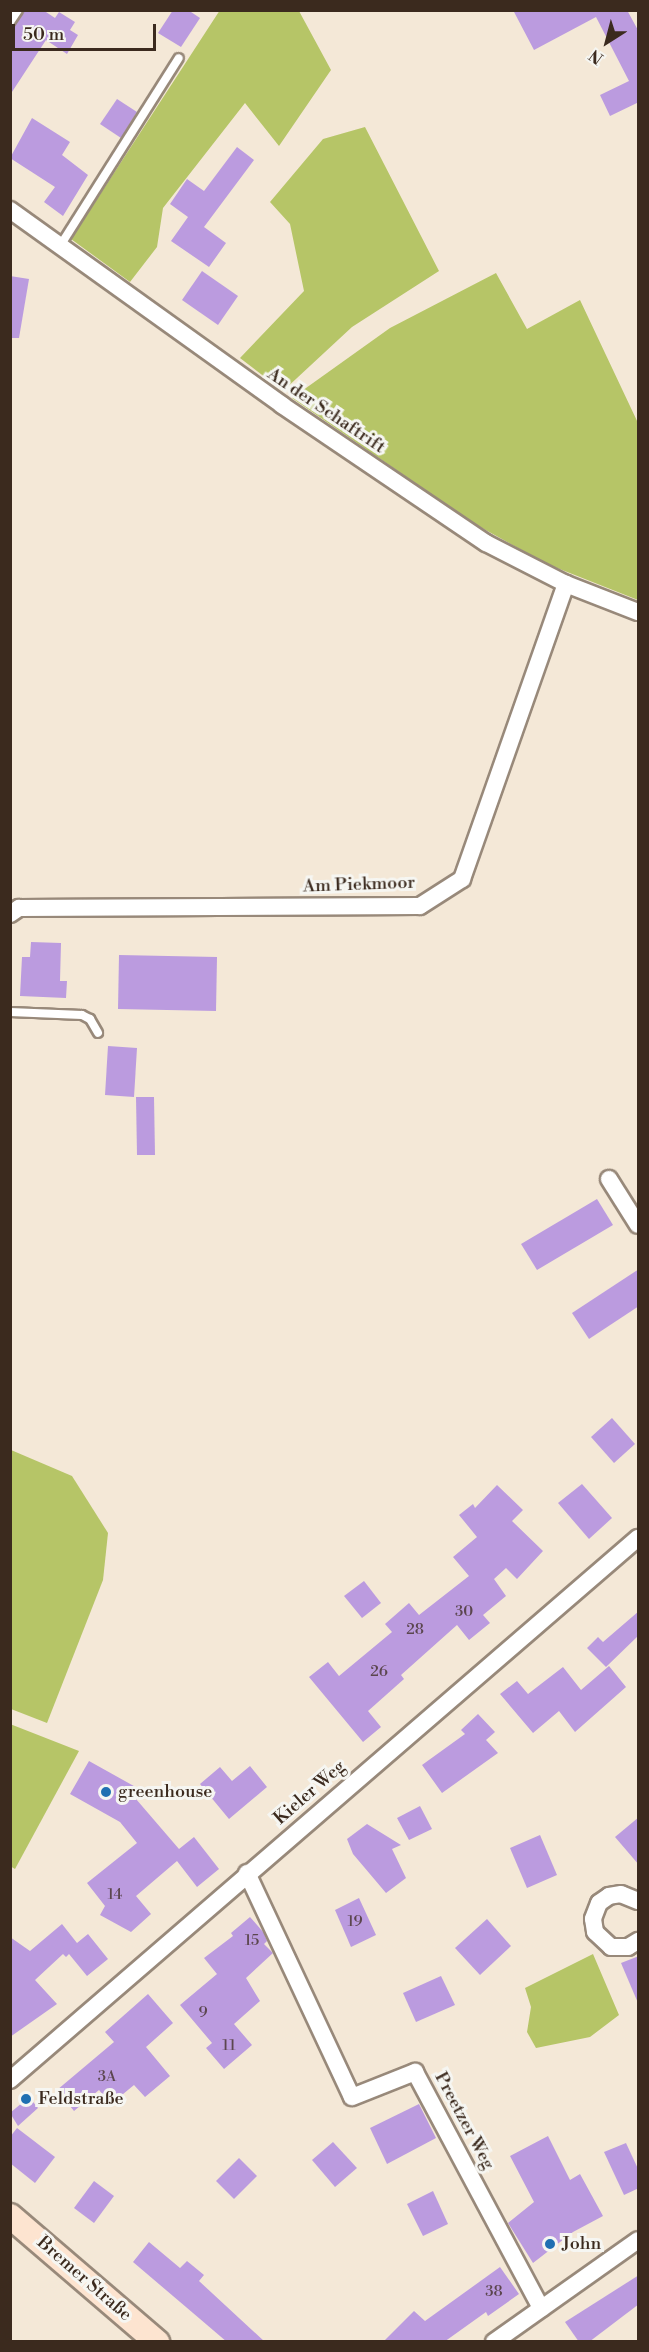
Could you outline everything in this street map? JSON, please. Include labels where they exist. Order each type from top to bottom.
[{"type":"main road","name":"Bremer Straße","points":[[10,2217],[157,2342]]},
{"type":"street","name":"An der Schaftrift","points":[[10,210],[282,405],[486,543],[566,584],[639,612]]},
{"type":"street","name":"Am Piekmoor","points":[[10,914],[20,908],[420,906],[462,879],[566,584]]},
{"type":"street","points":[[609,1179],[639,1225]]},
{"type":"street","name":"Kieler Weg","points":[[10,2080],[247,1873],[639,1538]]},
{"type":"street","name":"Preetzer Weg","points":[[247,1873],[352,2097],[415,2072],[541,2308]]},
{"type":"street","points":[[638,1899],[621,1894],[609,1896],[599,1903],[592,1919],[595,1932],[611,1947],[628,1947],[639,1941]]},
{"type":"street","points":[[494,2342],[639,2240]]},
{"type":"lane","points":[[10,22],[18,10]]},
{"type":"lane","points":[[60,246],[179,58]]},
{"type":"lane","points":[[10,1012],[82,1016],[90,1019],[99,1033]]},
{"type":"green space","points":[[220,10],[299,11],[331,70],[279,146],[245,103],[163,208],[157,247],[130,282],[71,239]]},
{"type":"green space","points":[[365,127],[439,271],[352,327],[283,391],[240,358],[304,291],[290,224],[270,202],[323,139]]},
{"type":"green space","points":[[496,273],[527,329],[580,300],[638,423],[638,600],[547,564],[473,523],[292,398],[390,328]]},
{"type":"green space","points":[[11,1450],[72,1476],[108,1533],[103,1580],[47,1723],[11,1709]]},
{"type":"green space","points":[[10,1724],[79,1751],[15,1869],[10,1866]]},
{"type":"green space","points":[[593,1954],[619,2015],[590,2037],[536,2048],[527,2032],[531,2007],[525,1988]]},
{"type":"building","points":[[24,10],[43,10],[55,18],[59,12],[75,22],[70,30],[78,35],[67,54],[46,40],[10,95],[10,31]]},
{"type":"building","points":[[173,10],[188,10],[200,18],[181,47],[158,33]]},
{"type":"building","points":[[513,10],[627,10],[639,32],[639,102],[610,116],[600,95],[629,81],[596,17],[534,50]]},
{"type":"building","points":[[117,99],[137,112],[121,138],[100,124]]},
{"type":"building","points":[[32,118],[70,142],[62,155],[88,175],[63,216],[44,202],[55,187],[10,158]]},
{"type":"building","points":[[237,147],[254,160],[204,227],[226,243],[209,267],[171,241],[188,217],[170,204],[187,179],[204,191]]},
{"type":"building","points":[[202,271],[238,296],[218,325],[182,300]]},
{"type":"building","points":[[10,276],[29,279],[19,338],[10,338]]},
{"type":"building","points":[[31,942],[61,943],[60,981],[67,981],[66,998],[20,996],[22,957],[30,957]]},
{"type":"building","points":[[119,955],[217,957],[216,1011],[118,1009]]},
{"type":"building","points":[[108,1046],[137,1048],[134,1097],[105,1095]]},
{"type":"building","points":[[136,1097],[154,1097],[155,1155],[137,1155]]},
{"type":"building","points":[[597,1199],[613,1225],[537,1270],[521,1244]]},
{"type":"building","points":[[639,1269],[639,1306],[589,1339],[572,1313]]},
{"type":"building","points":[[612,1418],[635,1444],[614,1463],[591,1437]]},
{"type":"building","points":[[582,1484],[612,1518],[589,1539],[558,1503]]},
{"type":"building","points":[[497,1485],[523,1510],[512,1521],[543,1551],[517,1579],[506,1568],[494,1579],[506,1596],[483,1615],[490,1623],[469,1640],[457,1625],[401,1675],[404,1679],[368,1711],[381,1727],[363,1742],[309,1677],[328,1662],[339,1676],[392,1632],[385,1624],[409,1603],[419,1615],[469,1576],[453,1557],[477,1537],[459,1515],[473,1504],[475,1508]]},
{"type":"building","points":[[364,1581],[381,1603],[362,1618],[344,1596]]},
{"type":"building","points":[[639,1611],[639,1635],[606,1667],[587,1648],[598,1637],[603,1642]]},
{"type":"building","points":[[609,1666],[626,1687],[575,1732],[559,1711],[533,1733],[500,1694],[517,1681],[528,1694],[563,1667],[581,1690]]},
{"type":"building","points":[[478,1714],[495,1732],[486,1740],[498,1753],[442,1793],[422,1765],[465,1734],[461,1730]]},
{"type":"building","points":[[89,1761],[141,1790],[136,1799],[179,1849],[194,1837],[219,1869],[197,1887],[177,1861],[136,1896],[151,1914],[131,1932],[100,1915],[105,1906],[87,1883],[137,1843],[120,1822],[70,1794]]},
{"type":"building","points":[[250,1766],[267,1787],[229,1819],[200,1784],[220,1767],[232,1781]]},
{"type":"building","points":[[420,1806],[432,1829],[409,1840],[397,1818]]},
{"type":"building","points":[[639,1817],[639,1865],[615,1837]]},
{"type":"building","points":[[367,1824],[401,1845],[392,1849],[406,1878],[386,1893],[353,1854],[347,1839]]},
{"type":"building","points":[[540,1835],[557,1875],[527,1888],[510,1848]]},
{"type":"building","points":[[359,1898],[376,1935],[351,1947],[335,1910]]},
{"type":"building","points":[[250,1917],[264,1933],[267,1941],[264,1944],[273,1953],[246,1978],[260,2001],[234,2024],[252,2045],[224,2069],[206,2048],[212,2043],[180,2005],[217,1974],[204,1958],[233,1936],[231,1933]]},
{"type":"building","points":[[487,1919],[511,1946],[480,1975],[455,1948]]},
{"type":"building","points":[[62,1924],[77,1943],[88,1934],[108,1959],[87,1976],[69,1954],[66,1957],[63,1954],[35,1980],[57,2004],[10,2037],[10,1937],[30,1951]]},
{"type":"building","points":[[639,1956],[639,2003],[638,2003],[621,1963]]},
{"type":"building","points":[[441,1976],[455,2005],[416,2022],[403,1993]]},
{"type":"building","points":[[148,1994],[173,2023],[146,2047],[170,2076],[145,2097],[134,2085],[111,2104],[99,2090],[74,2111],[57,2090],[114,2042],[105,2032]]},
{"type":"building","points":[[29,2097],[38,2108],[18,2126],[10,2113]]},
{"type":"building","points":[[419,2104],[436,2138],[387,2164],[370,2128]]},
{"type":"building","points":[[17,2128],[55,2157],[35,2183],[10,2163],[10,2137]]},
{"type":"building","points":[[548,2136],[570,2180],[580,2174],[603,2216],[573,2232],[533,2263],[508,2223],[534,2202],[510,2156]]},
{"type":"building","points":[[333,2142],[357,2168],[335,2187],[312,2160]]},
{"type":"building","points":[[626,2143],[639,2171],[639,2188],[624,2195],[604,2152]]},
{"type":"building","points":[[239,2158],[257,2176],[234,2199],[216,2181]]},
{"type":"building","points":[[94,2181],[114,2196],[94,2223],[74,2208]]},
{"type":"building","points":[[433,2191],[448,2224],[423,2236],[407,2204]]},
{"type":"building","points":[[149,2242],[180,2268],[187,2261],[204,2275],[199,2281],[265,2342],[227,2342],[133,2262]]},
{"type":"building","points":[[500,2267],[519,2294],[488,2316],[486,2312],[444,2342],[383,2342],[414,2311],[425,2321]]},
{"type":"building","points":[[639,2275],[639,2304],[589,2342],[579,2342],[565,2322]]},
{"type":"place","name":"greenhouse","points":[[106,1792]]},
{"type":"place","name":"Feldstraße","points":[[26,2099]]},
{"type":"place","name":"John","points":[[550,2244]]}]
